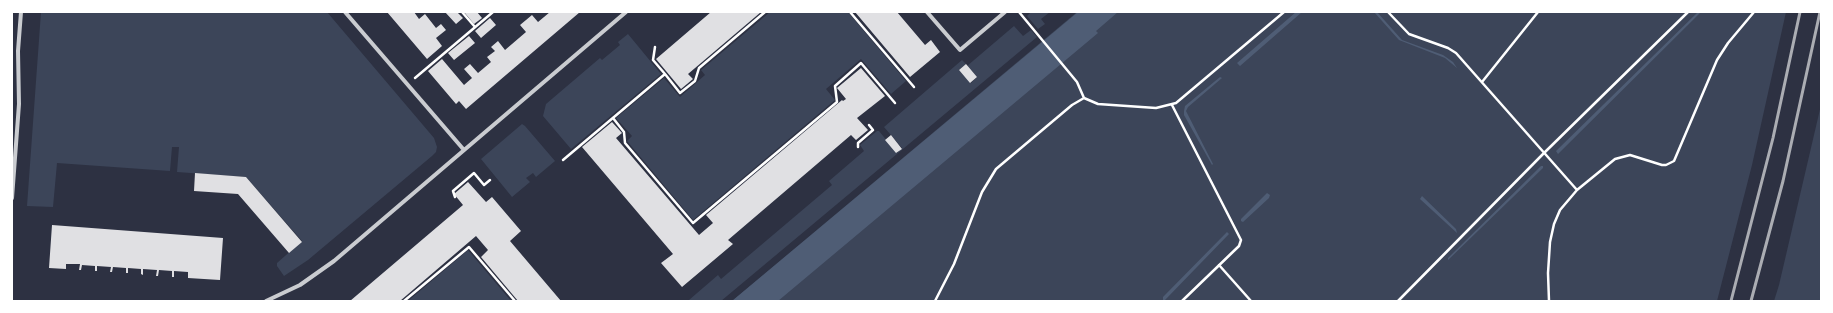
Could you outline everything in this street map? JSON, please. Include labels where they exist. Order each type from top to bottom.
[{"type":"street","points":[[12,198],[19,104],[18,51],[21,12]]},
{"type":"street","points":[[345,12],[464,150]]},
{"type":"street","points":[[266,301],[300,285],[334,261],[626,12]]},
{"type":"street","points":[[927,12],[960,50],[1005,12]]},
{"type":"street","points":[[12,73],[18,74]]},
{"type":"path","points":[[462,12],[475,28]]},
{"type":"path","points":[[407,85],[493,12]]},
{"type":"path","points":[[655,47],[653,60],[680,93],[695,81],[699,68],[766,12]]},
{"type":"path","points":[[850,12],[914,87]]},
{"type":"path","points":[[1019,12],[1066,66],[1077,82],[1084,98],[1098,104],[1156,108],[1172,105],[1180,100],[1284,12]]},
{"type":"path","points":[[1388,12],[1409,34],[1448,48],[1456,53],[1577,190]]},
{"type":"path","points":[[1482,82],[1538,12]]},
{"type":"path","points":[[1398,301],[1544,153],[1688,12]]},
{"type":"path","points":[[1549,301],[1548,260],[1552,232],[1560,210],[1577,190],[1615,159],[1625,155],[1633,156],[1662,165],[1666,165],[1674,161],[1719,56],[1754,12]]},
{"type":"path","points":[[613,118],[624,132],[625,143],[693,224],[837,102],[835,86],[861,64],[895,103]]},
{"type":"path","points":[[563,160],[664,74]]},
{"type":"path","points":[[935,301],[954,264],[982,192],[996,169],[1072,105],[1084,98]]},
{"type":"path","points":[[1172,105],[1241,240],[1239,246],[1182,301]]},
{"type":"path","points":[[858,147],[858,143],[873,130],[869,125]]},
{"type":"path","points":[[455,197],[452,191],[474,173],[484,184],[490,180]]},
{"type":"path","points":[[404,301],[469,247],[515,301]]},
{"type":"path","points":[[1219,265],[1251,301]]},
{"type":"shaded area","points":[[41,12],[327,12],[434,138],[437,147],[436,152],[308,260],[284,276],[277,266],[277,263],[302,241],[246,177],[177,172],[179,147],[172,147],[170,171],[57,163],[53,207],[27,206]]},
{"type":"shaded area","points":[[770,12],[848,12],[906,81],[891,94],[861,59],[826,89],[835,100],[693,220],[627,141],[632,136],[616,118],[664,78],[680,97],[705,75],[701,70]]},
{"type":"shaded area","points":[[1031,12],[1050,12],[1041,19],[1045,24],[1038,29],[1027,16]]},
{"type":"shaded area","points":[[1077,12],[1786,12],[1752,165],[1717,301],[732,301]]},
{"type":"shaded area","points":[[1078,12],[1118,12],[1096,31],[1098,33],[778,301],[732,301]]},
{"type":"shaded area","points":[[1296,12],[1302,12],[1240,66],[1237,63]]},
{"type":"shaded area","points":[[1374,12],[1377,12],[1402,40],[1443,55],[1453,62],[1457,68],[1445,58],[1399,40]]},
{"type":"shaded area","points":[[1698,12],[1701,12],[1558,154],[1556,151]]},
{"type":"shaded area","points":[[1014,26],[1023,36],[1031,30],[1037,37],[721,301],[689,300],[718,275],[721,279],[832,185],[829,181],[864,151],[860,145],[877,131],[879,131],[897,153],[902,148],[884,127],[962,60],[966,64],[959,70],[971,83],[977,77],[967,66]]},
{"type":"shaded area","points":[[628,34],[661,74],[571,149],[543,116],[546,104],[600,58],[602,60],[620,45],[618,42]]},
{"type":"shaded area","points":[[1220,77],[1222,78],[1188,107],[1186,111],[1213,164],[1212,165],[1184,115],[1184,111],[1185,106]]},
{"type":"shaded area","points":[[1821,105],[1821,301],[1774,301],[1779,285]]},
{"type":"shaded area","points":[[522,124],[555,161],[536,177],[533,173],[526,178],[530,182],[512,197],[481,159]]},
{"type":"shaded area","points":[[1541,166],[1543,166],[1543,168],[1448,260],[1448,258]]},
{"type":"shaded area","points":[[1267,193],[1270,195],[1269,198],[1243,222],[1241,221],[1241,219]]},
{"type":"shaded area","points":[[1422,196],[1456,229],[1457,233],[1420,199]]},
{"type":"shaded area","points":[[1227,232],[1229,234],[1165,300],[1163,300],[1163,297]]},
{"type":"shaded area","points":[[468,250],[511,301],[408,301]]},
{"type":"building","points":[[387,12],[414,12],[419,19],[425,14],[436,28],[441,24],[446,30],[436,38],[442,46],[427,59]]},
{"type":"building","points":[[445,12],[457,12],[463,18],[456,24]]},
{"type":"building","points":[[464,12],[477,12],[482,18],[474,24]]},
{"type":"building","points":[[550,12],[580,12],[466,109],[459,101],[456,104],[428,71],[442,59],[464,85],[472,78],[464,69],[470,64],[478,73],[491,62],[487,57],[495,51],[491,47],[498,41],[505,50],[526,32],[520,25],[532,15],[538,22]]},
{"type":"building","points":[[711,12],[761,12],[688,74],[693,79],[681,89],[656,59]]},
{"type":"building","points":[[855,12],[897,12],[925,45],[931,40],[940,52],[910,77]]},
{"type":"building","points":[[490,18],[496,25],[481,38],[475,31]]},
{"type":"building","points":[[469,36],[475,43],[454,60],[448,53]]},
{"type":"building","points":[[966,64],[977,77],[970,83],[959,70]]},
{"type":"building","points":[[861,68],[885,96],[857,118],[868,130],[856,140],[851,135],[728,240],[733,244],[682,287],[661,263],[673,254],[582,147],[612,122],[622,133],[616,138],[699,235],[713,223],[706,215],[842,100],[843,101],[846,99],[837,88]]},
{"type":"building","points":[[891,135],[902,149],[896,153],[885,140]]},
{"type":"building","points":[[195,173],[246,177],[302,242],[289,253],[238,194],[194,191]]},
{"type":"building","points":[[468,182],[486,202],[492,197],[521,231],[510,241],[561,301],[518,301],[481,257],[488,250],[476,236],[400,301],[350,301],[463,205],[454,194]]},
{"type":"building","points":[[52,225],[223,238],[220,280],[188,278],[188,272],[174,271],[174,277],[172,277],[172,271],[159,270],[158,276],[156,276],[157,270],[143,269],[143,275],[141,274],[141,269],[128,268],[128,273],[126,273],[126,268],[113,267],[112,272],[110,272],[111,267],[97,266],[97,271],[95,271],[95,266],[82,265],[81,270],[79,270],[80,264],[66,264],[66,269],[49,268]]},
{"type":"railway","points":[[1731,301],[1773,138],[1800,12]]},
{"type":"railway","points":[[1751,301],[1783,181],[1820,12]]}]
